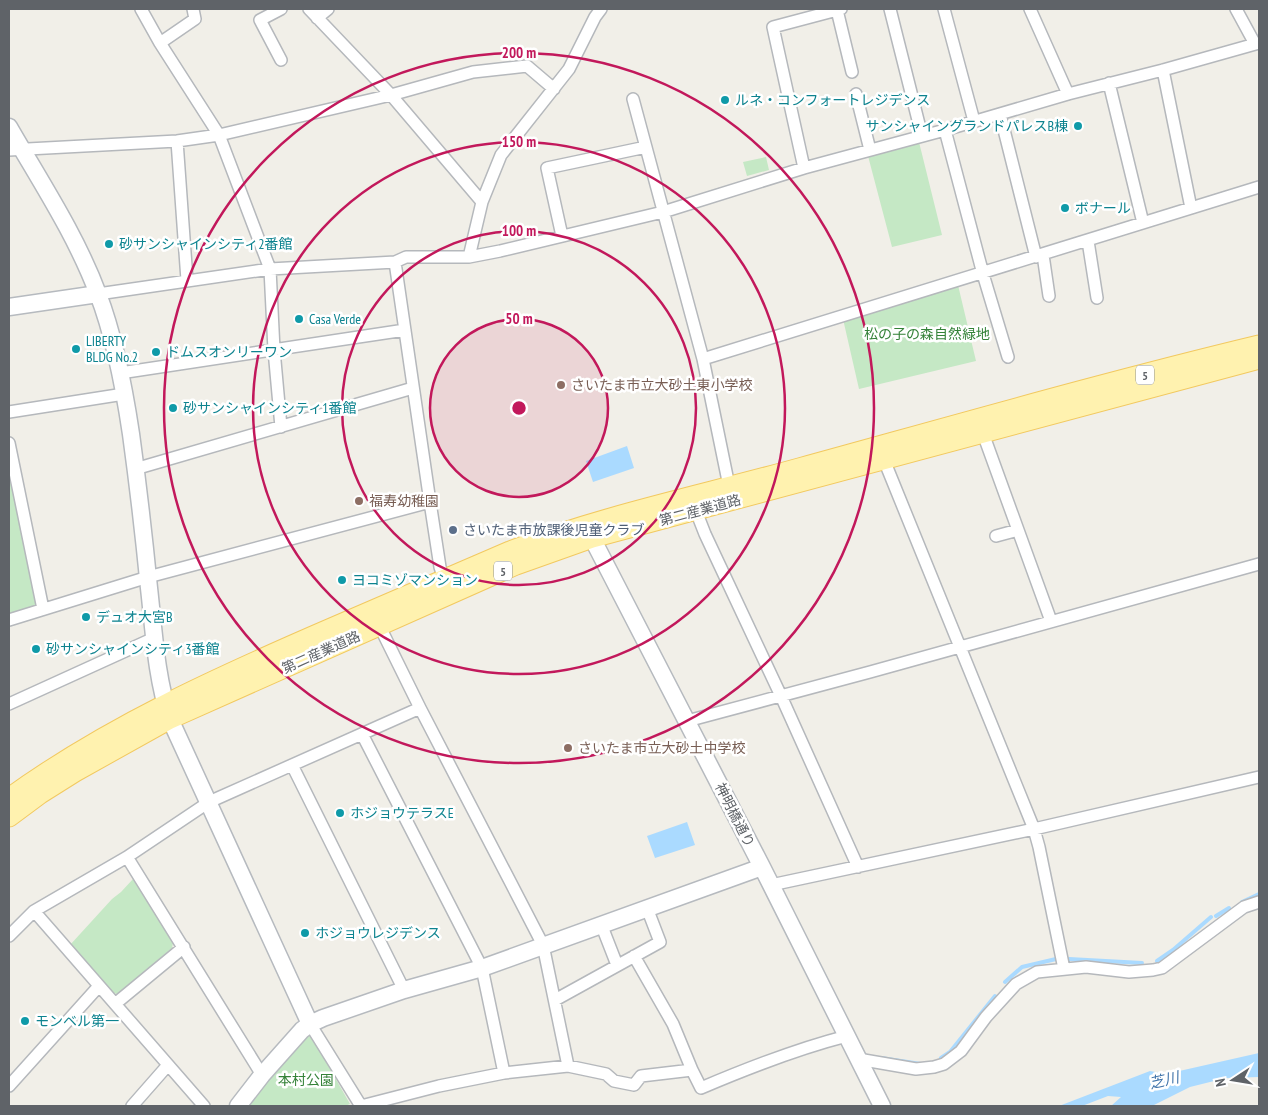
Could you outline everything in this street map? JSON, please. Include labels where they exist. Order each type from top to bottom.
[{"type":"main road","name":"第二産業道路","points":[[9,817],[40,794],[168,711],[263,657],[510,551],[590,531],[696,511],[884,460],[981,426],[1259,345]]},
{"type":"main road","name":"第二産業道路","points":[[9,798],[91,744],[379,625],[590,531],[729,486],[1259,359]]},
{"type":"street","points":[[141,9],[160,44],[219,135],[270,269],[280,427]]},
{"type":"street","points":[[160,44],[195,19],[193,9]]},
{"type":"street","points":[[281,9],[260,20],[281,60]]},
{"type":"street","points":[[308,9],[391,96],[482,202]]},
{"type":"street","points":[[318,18],[328,9]]},
{"type":"street","points":[[793,9],[798,20]]},
{"type":"street","points":[[804,168],[773,27],[839,9],[852,72]]},
{"type":"street","points":[[890,9],[922,136]]},
{"type":"street","points":[[944,9],[974,121]]},
{"type":"street","points":[[1030,9],[1068,94]]},
{"type":"street","points":[[9,307],[270,269],[395,262],[406,257],[469,256],[500,252],[663,212],[804,168],[1257,43],[1236,9]]},
{"type":"street","points":[[469,256],[482,202],[501,156],[569,69],[595,11]]},
{"type":"street","points":[[15,150],[177,141],[219,135],[391,96],[473,72],[527,66],[554,89]]},
{"type":"street","points":[[1163,70],[1191,208]]},
{"type":"street","points":[[1110,84],[1143,223]]},
{"type":"street","points":[[856,94],[870,150]]},
{"type":"street","points":[[633,99],[703,360],[729,486]]},
{"type":"street","points":[[1000,114],[1040,256],[1049,296]]},
{"type":"street","points":[[9,127],[15,150],[64,222],[98,294],[107,321],[124,394],[135,469],[154,638],[168,711],[310,1024],[361,1106],[438,1086],[504,1073],[568,1066],[606,1074],[614,1081],[634,1085],[642,1076],[692,1070]]},
{"type":"street","points":[[945,130],[983,274],[1008,357]]},
{"type":"street","points":[[177,141],[187,280]]},
{"type":"street","points":[[562,236],[547,168],[646,147]]},
{"type":"street","points":[[703,360],[1259,187]]},
{"type":"street","points":[[1088,240],[1098,298]]},
{"type":"street","points":[[395,262],[440,567],[444,579]]},
{"type":"street","points":[[120,373],[405,330]]},
{"type":"street","points":[[135,469],[413,388]]},
{"type":"street","points":[[9,412],[124,394]]},
{"type":"street","points":[[981,426],[1051,622]]},
{"type":"street","points":[[9,443],[42,609]]},
{"type":"street","points":[[884,460],[1034,829],[1064,969]]},
{"type":"street","points":[[9,620],[148,576],[430,502]]},
{"type":"street","points":[[696,511],[858,867]]},
{"type":"street","points":[[996,536],[1018,530]]},
{"type":"street","name":"神明橋通り","points":[[590,531],[882,1106]]},
{"type":"street","points":[[687,721],[1259,564]]},
{"type":"street","points":[[379,625],[420,708],[544,945],[568,1066]]},
{"type":"street","points":[[9,704],[154,638]]},
{"type":"street","points":[[9,936],[34,911],[127,857],[209,802],[420,708]]},
{"type":"street","points":[[362,734],[482,968],[504,1073]]},
{"type":"street","points":[[292,765],[404,990]]},
{"type":"street","points":[[771,885],[1034,829],[1259,777]]},
{"type":"street","points":[[127,857],[262,1075]]},
{"type":"street","points":[[238,1106],[262,1075],[302,1030],[310,1024],[404,990],[482,968],[762,867]]},
{"type":"street","points":[[858,1059],[916,1069],[944,1064],[960,1051],[986,1017],[1016,984],[1037,972],[1086,967],[1129,972],[1162,968],[1244,907],[1259,902]]},
{"type":"street","points":[[555,1000],[660,942],[646,908]]},
{"type":"street","points":[[34,911],[204,1106]]},
{"type":"street","points":[[601,924],[617,965]]},
{"type":"street","points":[[115,1004],[184,947]]},
{"type":"street","points":[[634,956],[673,1024],[701,1088],[802,1049],[847,1036]]},
{"type":"street","points":[[9,1086],[99,986]]},
{"type":"street","points":[[132,1106],[168,1065]]},
{"type":"green space","points":[[919,142],[942,235],[892,247],[868,156]]},
{"type":"green space","points":[[766,157],[769,170],[747,176],[743,162]]},
{"type":"green space","name":"松の子の森自然緑地","points":[[958,285],[976,361],[859,389],[843,319]]},
{"type":"green space","points":[[9,472],[36,606],[9,614]]},
{"type":"green space","points":[[133,879],[173,943],[172,948],[118,994],[112,993],[70,945]]},
{"type":"green space","name":"本村公園","points":[[309,1032],[350,1104],[345,1106],[246,1106]]},
{"type":"water","points":[[627,446],[634,468],[593,482],[586,461]]},
{"type":"water","points":[[687,822],[695,845],[655,858],[647,836]]},
{"type":"water","name":"芝川","points":[[1259,1053],[1259,1077],[1226,1078],[1190,1087],[1152,1106],[1111,1106],[1121,1097],[1108,1096],[1082,1106],[1059,1106],[1150,1071],[1166,1074]]},
{"type":"waterway","points":[[1242,902],[1259,894]]},
{"type":"waterway","points":[[1216,916],[1229,908]]},
{"type":"waterway","points":[[1157,961],[1173,950],[1211,917]]},
{"type":"waterway","points":[[1005,982],[1022,967],[1056,959]]},
{"type":"waterway","points":[[1069,959],[1142,963]]},
{"type":"waterway","points":[[941,1058],[950,1052],[995,996]]},
{"type":"waterway","points":[[881,1058],[921,1064]]},
{"type":"place","name":"ルネ・コンフォートレジデンス","points":[[725,100]]},
{"type":"place","name":"サンシャイングランドパレスB棟","points":[[1078,126]]},
{"type":"place","name":"ボナール","points":[[1065,208]]},
{"type":"place","name":"砂サンシャインシティ2番館","points":[[109,244]]},
{"type":"place","name":"Casa Verde","points":[[299,319]]},
{"type":"place","name":"LIBERTY BLDG No.2","points":[[76,349]]},
{"type":"place","name":"ドムスオンリーワン","points":[[156,352]]},
{"type":"place","name":"さいたま市立大砂土東小学校","points":[[561,385]]},
{"type":"place","name":"砂サンシャインシティ1番館","points":[[173,408]]},
{"type":"place","name":"福寿幼稚園","points":[[359,501]]},
{"type":"place","name":"さいたま市放課後児童クラブ","points":[[453,530]]},
{"type":"place","name":"ヨコミゾマンション","points":[[342,580]]},
{"type":"place","name":"デュオ大宮B","points":[[86,617]]},
{"type":"place","name":"砂サンシャインシティ3番館","points":[[36,649]]},
{"type":"place","name":"さいたま市立大砂土中学校","points":[[568,748]]},
{"type":"place","name":"ホジョウテラスE","points":[[340,813]]},
{"type":"place","name":"ホジョウレジデンス","points":[[305,933]]},
{"type":"place","name":"モンベル第一","points":[[25,1021]]}]
